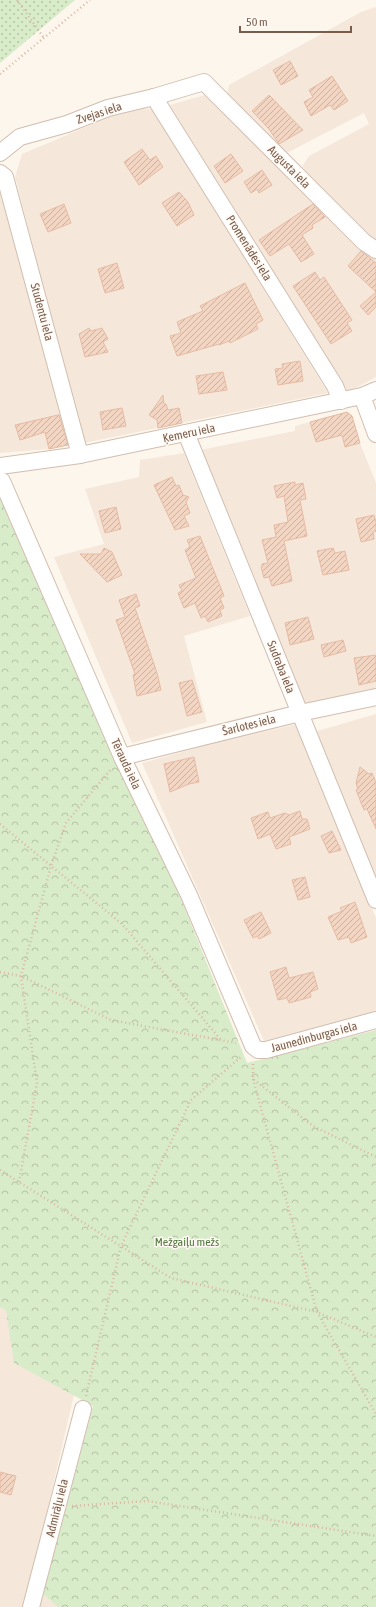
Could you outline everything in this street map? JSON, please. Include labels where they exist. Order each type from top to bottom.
[{"type":"street","name":"Zvejas iela","points":[[0,153],[20,137],[67,124],[108,108],[154,98],[204,82]]},
{"type":"street","name":"Augusta iela","points":[[204,82],[364,242],[376,250]]},
{"type":"street","name":"Promenādes iela","points":[[154,98],[335,386],[341,401]]},
{"type":"street","name":"Studentu iela","points":[[0,173],[6,177],[80,454]]},
{"type":"street","name":"Ķemeru iela","points":[[3,474],[80,454],[341,401],[369,393]]},
{"type":"street","points":[[369,393],[376,434]]},
{"type":"street","name":"Sudraba iela","points":[[186,433],[376,900]]},
{"type":"street","name":"Tērauda iela","points":[[3,474],[122,757],[189,895],[253,1046]]},
{"type":"street","name":"Šarlotes iela","points":[[122,757],[300,713],[376,697]]},
{"type":"street","name":"Jaunedinburgas iela","points":[[253,1046],[258,1050],[266,1050],[376,1020]]},
{"type":"street","name":"Admirāļu iela","points":[[31,1607],[82,1409]]},
{"type":"path","points":[[16,0],[44,38]]},
{"type":"path","points":[[0,74],[90,0]]},
{"type":"path","points":[[19,1182],[37,1083],[21,976],[51,866],[66,823],[122,757]]},
{"type":"path","points":[[0,824],[122,924],[222,1041]]},
{"type":"path","points":[[0,972],[21,976],[112,1020],[253,1046]]},
{"type":"path","points":[[253,1046],[254,1079],[317,1312],[376,1414]]},
{"type":"path","points":[[82,1409],[121,1246],[191,1100],[253,1046]]},
{"type":"path","points":[[254,1079],[313,1126],[376,1157]]},
{"type":"path","points":[[0,1170],[171,1278],[317,1312],[376,1337]]},
{"type":"path","points":[[57,1507],[147,1501],[376,1536]]},
{"type":"shaded area","points":[[376,7],[376,245],[302,167],[309,156],[369,124],[364,113],[283,155],[227,97],[229,85],[361,12]]},
{"type":"shaded area","points":[[208,94],[376,257],[376,377],[348,392],[170,105]]},
{"type":"shaded area","points":[[131,108],[152,109],[328,393],[84,443],[15,177],[22,154]]},
{"type":"shaded area","points":[[0,185],[70,442],[68,445],[49,449],[0,453]]},
{"type":"shaded area","points":[[347,412],[352,416],[360,443],[376,483],[376,691],[303,706],[200,450],[295,431],[295,426]]},
{"type":"shaded area","points":[[184,453],[250,616],[184,636],[207,722],[132,743],[54,557],[104,544],[85,489],[139,477],[140,460]]},
{"type":"shaded area","points":[[376,714],[376,883],[314,732]]},
{"type":"shaded area","points":[[297,724],[376,918],[376,1012],[264,1041],[142,763],[208,745]]},
{"type":"shaded area","points":[[0,1288],[91,1321],[25,1607],[0,1607]]},
{"type":"shaded area","points":[[43,1594],[58,1607],[39,1607]]},
{"type":"green space","points":[[0,0],[75,0],[0,63]]},
{"type":"green space","name":"Mežgaiļu mežs","points":[[0,496],[117,764],[181,899],[247,1063],[376,1030],[376,1607],[58,1607],[43,1594],[93,1406],[14,1363],[6,1310],[0,1307]]},
{"type":"building","points":[[290,61],[298,76],[281,85],[273,70]]},
{"type":"building","points":[[332,76],[348,101],[334,110],[330,105],[311,116],[304,102],[313,97],[309,90]]},
{"type":"building","points":[[269,95],[303,130],[279,144],[269,129],[252,111]]},
{"type":"building","points":[[142,149],[150,160],[156,156],[163,167],[139,185],[124,162]]},
{"type":"building","points":[[231,154],[243,171],[225,183],[214,166]]},
{"type":"building","points":[[262,170],[272,185],[259,193],[257,189],[251,193],[244,182]]},
{"type":"building","points":[[179,192],[188,202],[194,215],[177,226],[162,203]]},
{"type":"building","points":[[64,204],[71,223],[48,232],[40,214]]},
{"type":"building","points":[[313,204],[325,217],[312,225],[313,228],[302,235],[314,254],[301,262],[289,244],[270,256],[259,240]]},
{"type":"building","points":[[361,251],[376,263],[376,292],[348,266]]},
{"type":"building","points":[[117,263],[124,288],[105,293],[98,269]]},
{"type":"building","points":[[315,272],[320,280],[324,277],[352,320],[347,323],[352,331],[331,344],[293,286]]},
{"type":"building","points":[[245,283],[263,320],[256,324],[258,329],[230,343],[229,341],[177,356],[170,336],[181,333],[177,322],[203,311],[200,306]]},
{"type":"building","points":[[376,292],[376,307],[368,315],[360,306]]},
{"type":"building","points":[[89,328],[91,331],[102,328],[108,339],[103,342],[108,352],[85,357],[79,334]]},
{"type":"building","points":[[300,361],[303,381],[278,385],[275,369],[283,368],[282,364]]},
{"type":"building","points":[[223,372],[227,390],[199,394],[196,376]]},
{"type":"building","points":[[163,395],[164,404],[166,404],[168,410],[179,408],[182,423],[158,428],[157,420],[149,415]]},
{"type":"building","points":[[122,408],[126,426],[103,430],[100,412]]},
{"type":"building","points":[[347,412],[352,416],[360,443],[345,447],[342,435],[316,442],[310,422]]},
{"type":"building","points":[[59,415],[68,445],[49,449],[45,432],[20,440],[15,425]]},
{"type":"building","points":[[172,477],[176,486],[179,485],[183,495],[189,497],[186,502],[190,513],[184,516],[189,526],[175,530],[154,485]]},
{"type":"building","points":[[295,482],[295,485],[303,483],[306,499],[300,500],[307,536],[284,541],[292,581],[272,586],[269,577],[264,578],[261,567],[262,564],[268,563],[262,540],[276,537],[274,525],[288,522],[284,496],[277,498],[274,486]]},
{"type":"building","points":[[116,507],[121,529],[105,533],[99,511]]},
{"type":"building","points":[[374,515],[376,531],[373,532],[374,539],[361,542],[356,519]]},
{"type":"building","points":[[200,536],[224,596],[220,598],[224,608],[220,610],[222,616],[208,622],[205,616],[201,618],[195,603],[184,608],[178,593],[182,591],[179,585],[196,578],[185,550],[190,547],[187,540]]},
{"type":"building","points":[[104,548],[112,552],[122,575],[107,582],[80,554],[101,554]]},
{"type":"building","points":[[333,548],[335,553],[345,551],[349,570],[323,575],[317,551]]},
{"type":"building","points":[[136,594],[140,606],[135,608],[157,673],[161,690],[137,696],[133,675],[135,674],[116,620],[125,617],[119,600]]},
{"type":"building","points":[[308,617],[314,639],[290,645],[285,623]]},
{"type":"building","points":[[343,640],[346,651],[324,657],[321,645]]},
{"type":"building","points":[[376,655],[376,681],[359,685],[354,658]]},
{"type":"building","points":[[192,680],[202,712],[187,716],[179,683]]},
{"type":"building","points":[[194,757],[199,782],[189,784],[170,792],[164,764]]},
{"type":"building","points":[[360,767],[369,774],[372,773],[376,783],[376,829],[367,809],[364,810],[356,790],[358,789],[356,783]]},
{"type":"building","points":[[300,811],[302,819],[307,819],[310,829],[289,837],[291,844],[276,849],[270,834],[258,839],[251,818],[268,812],[270,818],[285,813],[289,815]]},
{"type":"building","points":[[332,831],[341,850],[329,853],[321,836]]},
{"type":"building","points":[[305,877],[310,897],[298,900],[292,880]]},
{"type":"building","points":[[355,902],[367,937],[351,943],[349,937],[338,940],[328,917],[342,911],[340,908]]},
{"type":"building","points":[[261,912],[271,933],[259,939],[257,936],[253,938],[244,920]]},
{"type":"building","points":[[286,967],[289,978],[313,972],[318,989],[310,992],[311,997],[289,1003],[287,998],[278,1000],[270,972]]},
{"type":"building","points":[[0,1472],[16,1476],[11,1495],[0,1492]]}]
